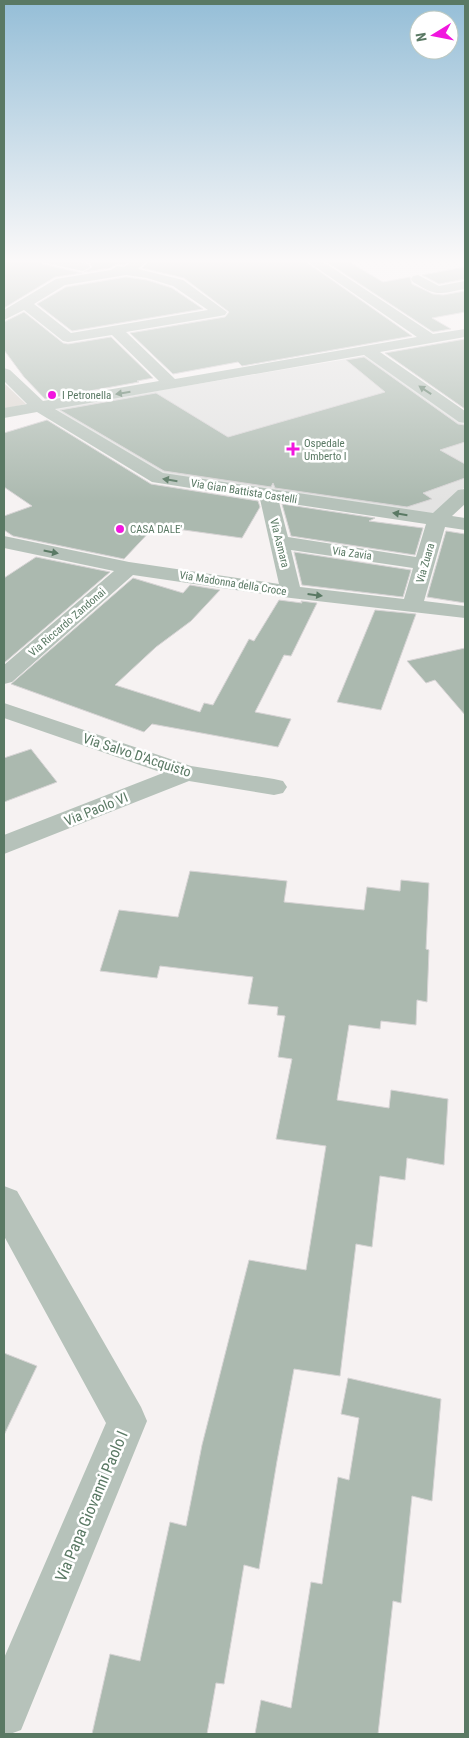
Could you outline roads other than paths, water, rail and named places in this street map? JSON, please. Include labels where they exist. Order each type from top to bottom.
[{"type":"street","points":[[125,340],[172,385]]},
{"type":"street","points":[[4,413],[424,340]]},
{"type":"street","points":[[368,351],[465,418]]},
{"type":"street","name":"Via Gian Battista Castelli","points":[[4,373],[40,407],[158,478],[465,524]]},
{"type":"street","points":[[437,520],[465,494]]},
{"type":"street","name":"Via Asmara","points":[[268,495],[292,592]]},
{"type":"street","name":"Via Zuara","points":[[412,606],[437,520]]},
{"type":"street","name":"Via Madonna della Croce","points":[[4,542],[129,568],[292,592],[465,612]]},
{"type":"street","name":"Via Zavia","points":[[279,542],[425,564]]},
{"type":"street","name":"Via Riccardo Zandonai","points":[[4,677],[129,568]]},
{"type":"street","name":"Via Salvo D'Acquisto","points":[[4,710],[187,773],[274,788]]},
{"type":"street","name":"Via Paolo VI","points":[[4,845],[187,773]]},
{"type":"street","name":"Via Papa Giovanni Paolo I","points":[[4,1202],[127,1421],[4,1713]]},
{"type":"place","name":"I Petronella","points":[[52,395]]},
{"type":"place","name":"Ospedale Umberto I","points":[[293,449]]},
{"type":"place","name":"CASA DALE'","points":[[120,529]]}]
